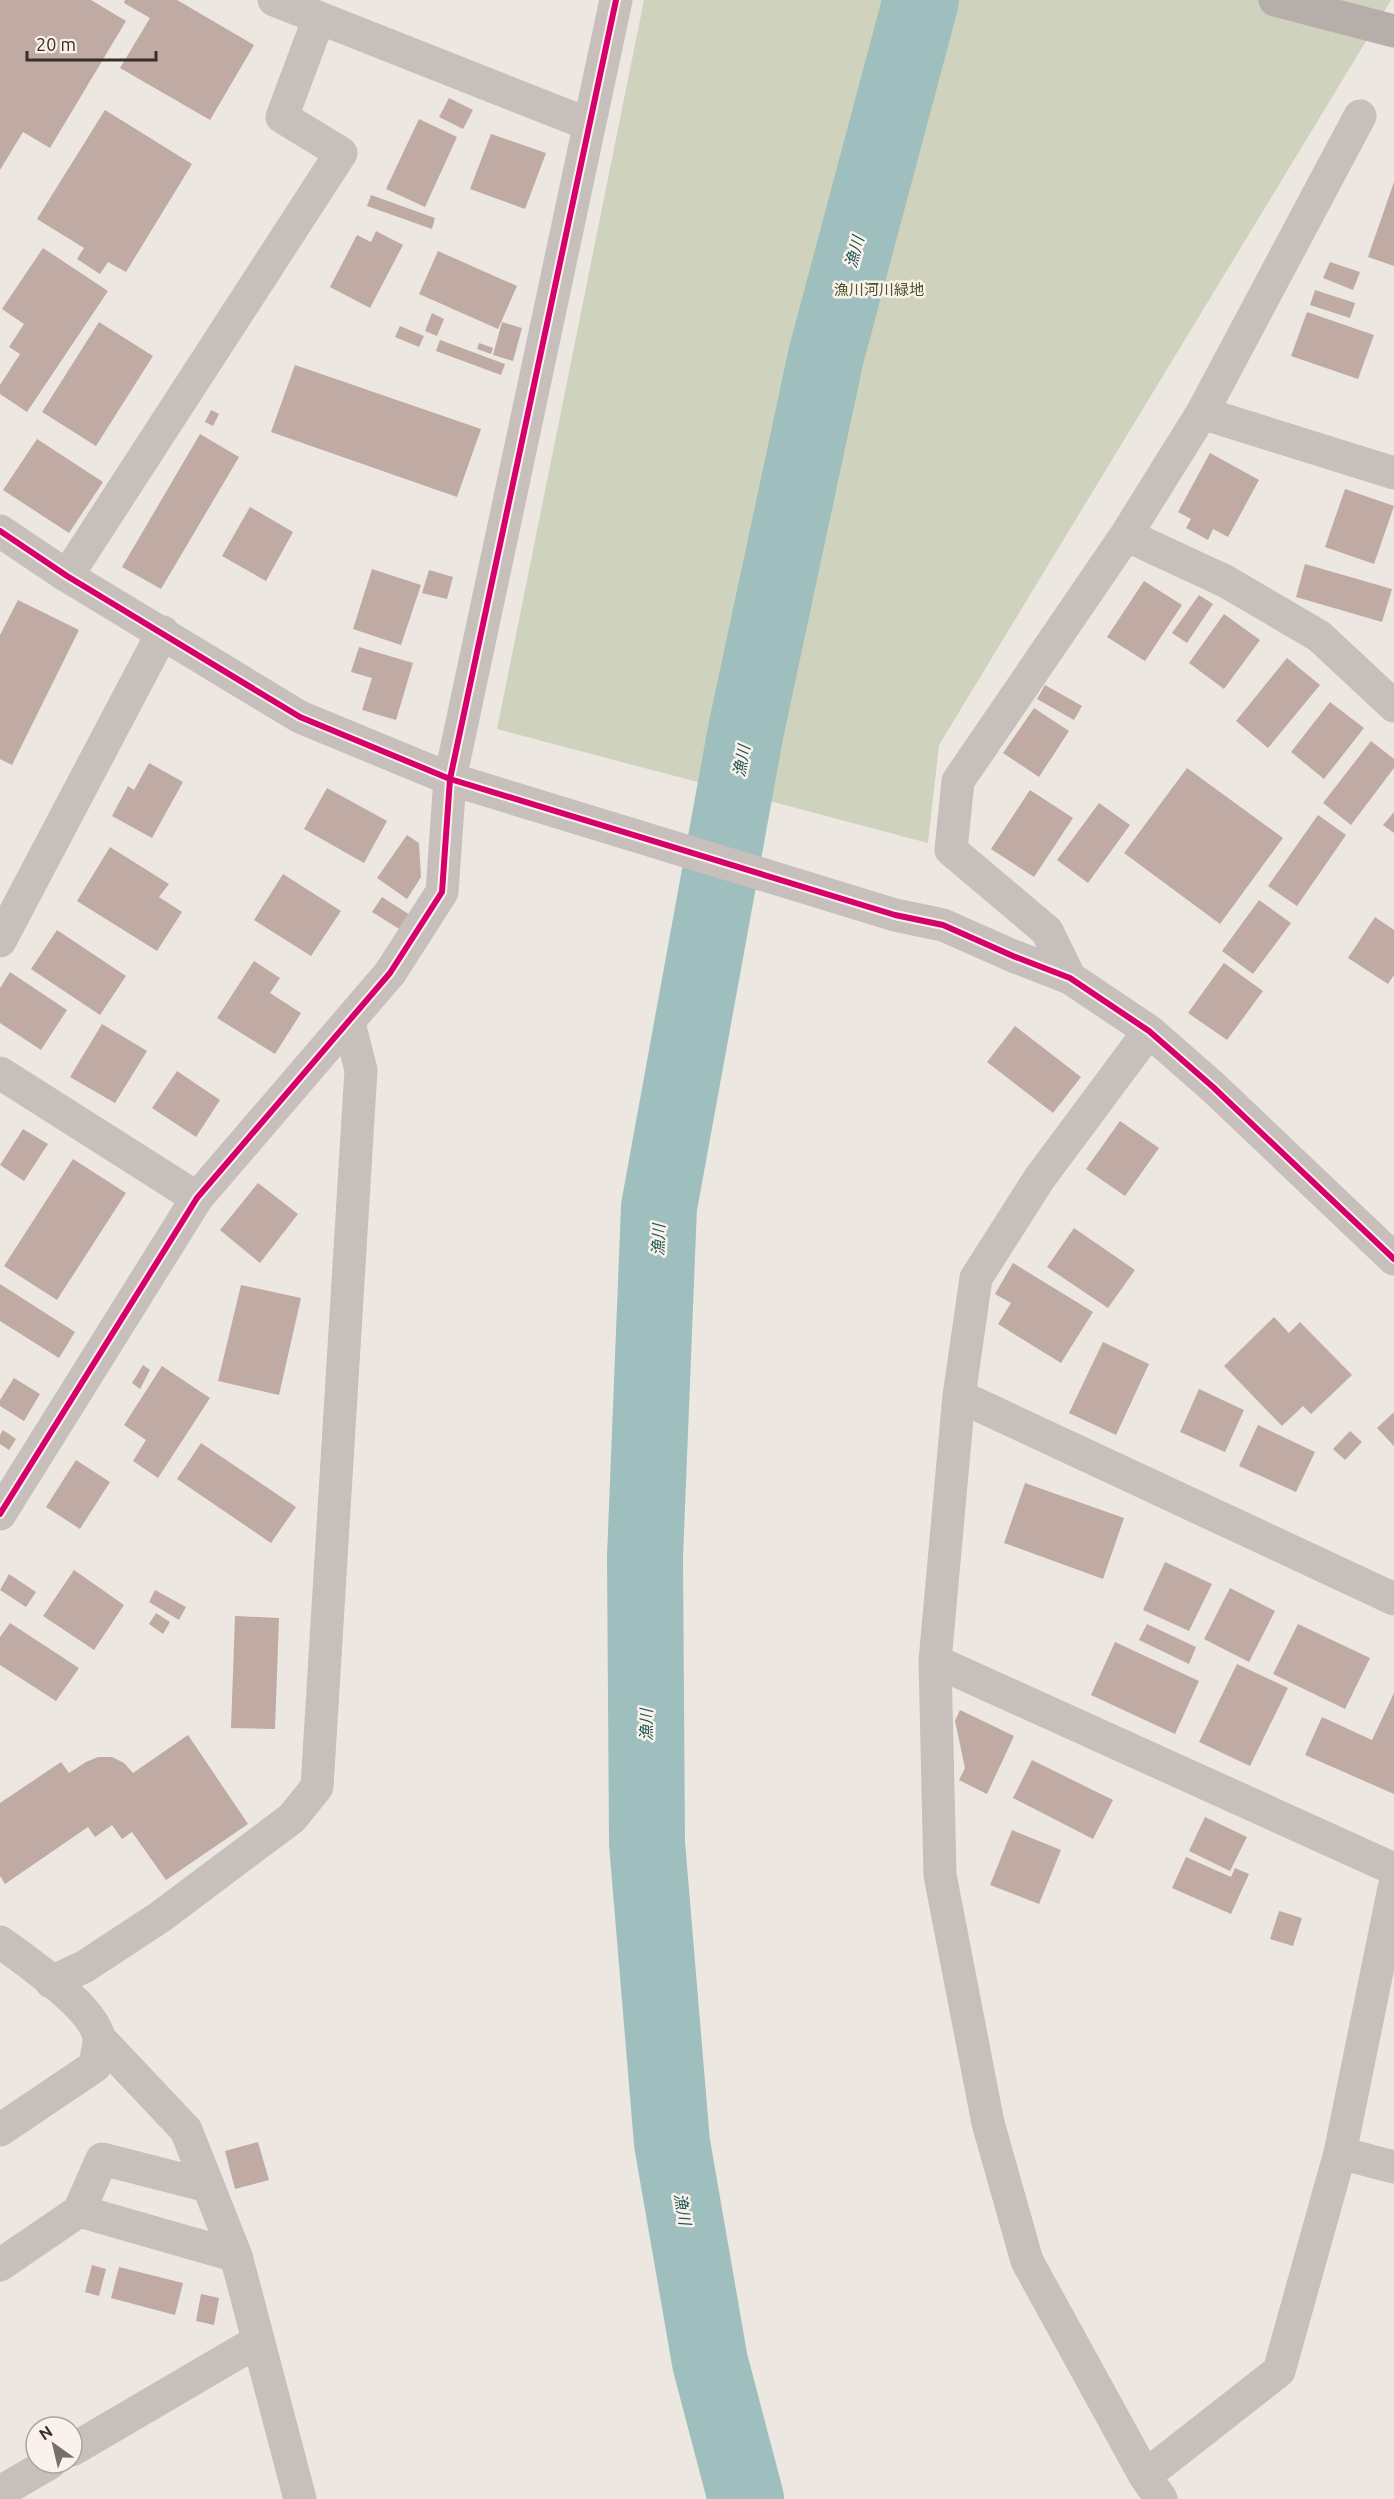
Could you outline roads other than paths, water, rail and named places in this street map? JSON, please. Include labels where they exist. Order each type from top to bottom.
[{"type":"main road","points":[[1275,0],[1394,31]]},
{"type":"street","points":[[274,0],[588,124]]},
{"type":"street","points":[[0,1514],[197,1198],[390,973],[442,892],[450,779],[616,0]]},
{"type":"street","points":[[67,576],[341,153],[282,117],[320,18]]},
{"type":"street","points":[[1070,978],[1047,931],[951,850],[958,781],[1126,536],[1202,413],[1360,116]]},
{"type":"street","points":[[1202,413],[1394,472]]},
{"type":"street","points":[[0,531],[67,576],[300,717],[450,779],[895,915],[943,925],[1013,957],[1070,978],[1149,1031],[1213,1087],[1394,1259]]},
{"type":"street","points":[[1126,536],[1225,581],[1318,636],[1394,706]]},
{"type":"street","points":[[0,942],[163,632]]},
{"type":"street","points":[[45,1975],[84,1967],[160,1917],[292,1818],[317,1787],[361,1070],[349,1023]]},
{"type":"street","points":[[1149,1031],[1039,1179],[976,1278],[959,1396],[935,1661],[940,1875],[988,2123],[1027,2261],[1153,2487],[1279,2371],[1340,2153],[1394,1888]]},
{"type":"street","points":[[0,1073],[197,1198]]},
{"type":"street","points":[[959,1396],[1394,1599]]},
{"type":"street","points":[[935,1661],[1394,1869]]},
{"type":"street","points":[[0,1942],[45,1975],[86,2013],[99,2038],[186,2130],[236,2256],[300,2499]]},
{"type":"street","points":[[0,2130],[94,2066],[99,2038]]},
{"type":"street","points":[[1340,2153],[1394,2167]]},
{"type":"street","points":[[0,2265],[79,2211],[102,2159],[208,2186]]},
{"type":"street","points":[[79,2211],[236,2256]]},
{"type":"street","points":[[84,2443],[258,2341]]},
{"type":"street","points":[[0,2492],[29,2475]]},
{"type":"waterway","name":"漁川","points":[[746,2499],[710,2362],[672,2143],[647,1843],[645,1557],[659,1207],[746,730],[826,356],[921,0]]},
{"type":"park label","name":"漁川河川緑地","points":[[879,290]]}]
